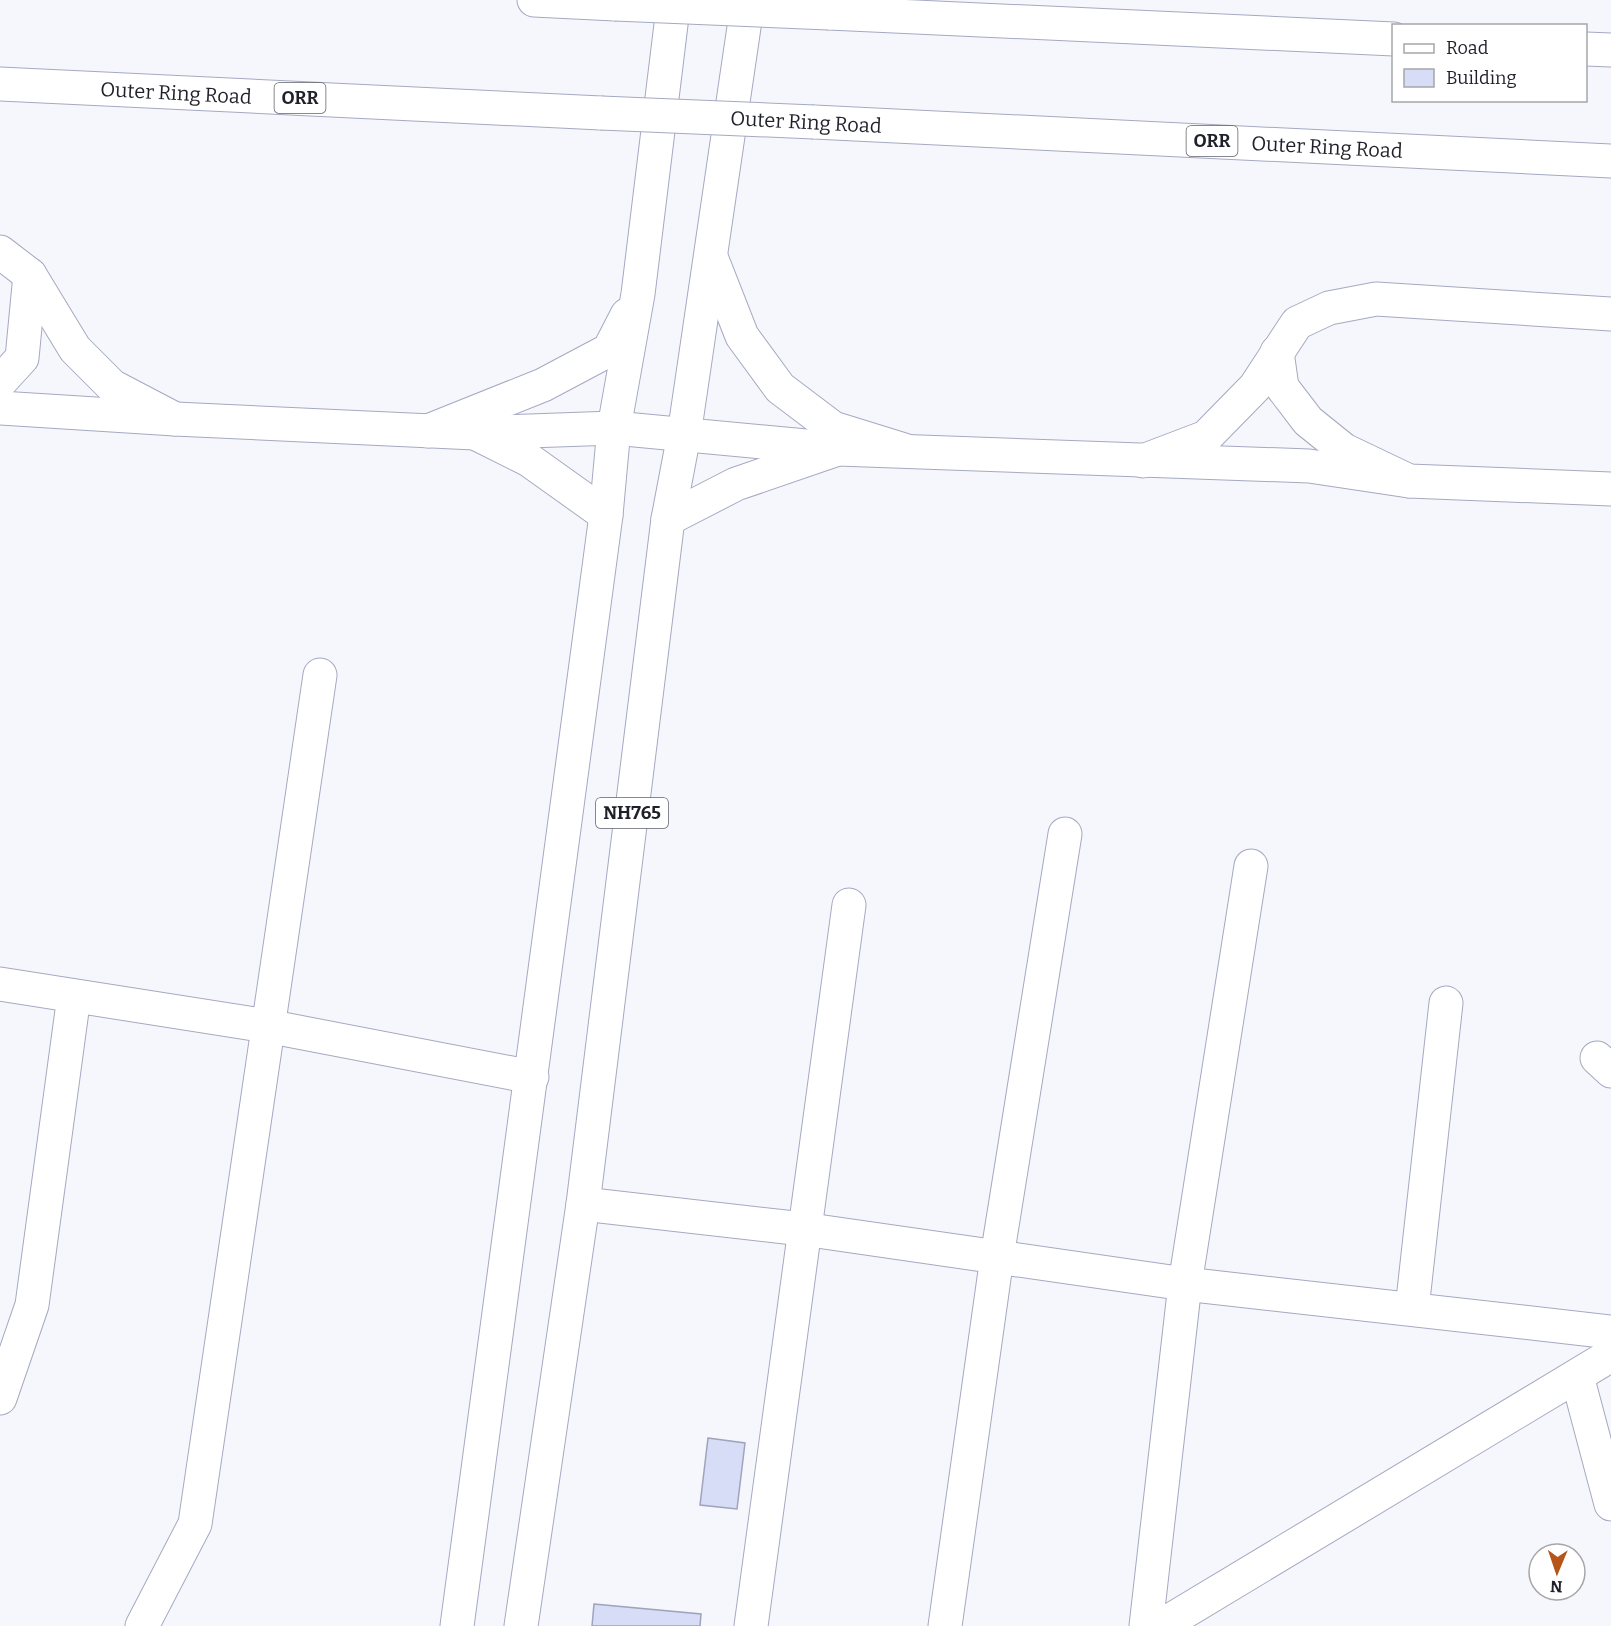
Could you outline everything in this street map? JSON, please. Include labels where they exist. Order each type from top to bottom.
[{"type":"main road","points":[[534,0],[1392,39]]},
{"type":"main road","name":"NH765","points":[[457,1626],[606,515],[614,428],[638,294],[674,0]]},
{"type":"main road","name":"NH765","points":[[520,1626],[583,1204],[668,519],[684,435],[748,0]]},
{"type":"main road","points":[[1587,49],[1611,50]]},
{"type":"main road","name":"Outer Ring Road","points":[[0,84],[1611,161]]},
{"type":"main road","points":[[0,252],[30,275],[75,349],[111,386],[176,419]]},
{"type":"main road","points":[[710,255],[742,336],[780,388],[833,428],[904,450]]},
{"type":"main road","points":[[0,382],[22,358],[30,275]]},
{"type":"main road","points":[[428,431],[543,385],[609,350],[638,294]]},
{"type":"main road","points":[[1143,462],[1206,437],[1255,387],[1297,323],[1329,308],[1376,299],[1611,314]]},
{"type":"main road","points":[[1277,352],[1282,387],[1308,421],[1344,450],[1409,481]]},
{"type":"main road","points":[[0,408],[475,433],[614,428],[838,449],[904,450],[1143,462],[1310,466],[1409,481],[1611,489]]},
{"type":"main road","points":[[475,433],[529,460],[606,515]]},
{"type":"main road","points":[[668,519],[736,484],[838,449]]},
{"type":"main road","points":[[142,1626],[195,1524],[320,675]]},
{"type":"main road","points":[[945,1626],[997,1257],[1065,834]]},
{"type":"main road","points":[[1146,1626],[1185,1284],[1251,866]]},
{"type":"main road","points":[[751,1626],[849,905]]},
{"type":"main road","points":[[0,984],[267,1026],[532,1077]]},
{"type":"main road","points":[[0,1398],[32,1305],[74,996]]},
{"type":"main road","points":[[1412,1310],[1446,1003]]},
{"type":"main road","points":[[583,1204],[804,1229],[1185,1284],[1611,1332]]},
{"type":"main road","points":[[1161,1626],[1611,1355]]},
{"type":"main road","points":[[1577,1376],[1611,1504]]},
{"type":"building","points":[[708,1438],[745,1443],[737,1509],[700,1505]]},
{"type":"building","points":[[594,1604],[701,1614],[700,1626],[592,1626]]}]
